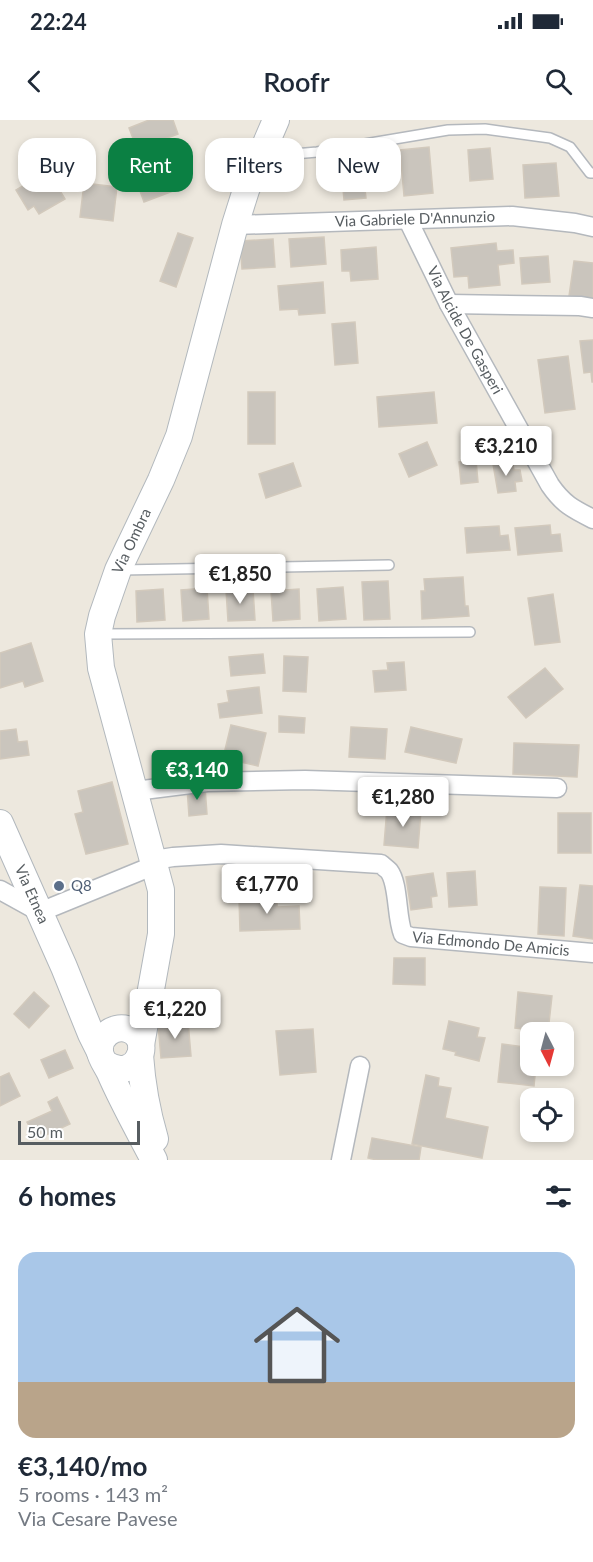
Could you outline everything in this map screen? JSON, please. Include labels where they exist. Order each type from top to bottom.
[{"type":"main road","name":"Via Ombra","points":[[268,138],[274,122]]},
{"type":"main road","name":"Via Ombra","points":[[153,971],[161,934],[161,890],[101,668],[98,634],[118,570],[161,480],[179,436],[245,192]]},
{"type":"main road","name":"Via Etnea","points":[[0,823],[64,967]]},
{"type":"main road","points":[[64,967],[115,1020],[135,1034],[141,1050],[137,1061],[126,1069],[119,1069],[112,1068],[103,1058],[100,1045],[115,1020],[139,1006],[153,971]]},
{"type":"main road","points":[[64,967],[86,1024],[154,1160]]},
{"type":"main road","points":[[153,971],[141,1050],[142,1078],[148,1114],[160,1160]]},
{"type":"street","name":"Via Gabriele D'Annunzio","points":[[235,225],[512,216],[593,227]]},
{"type":"street","name":"Via Alcide De Gasperi","points":[[408,220],[449,304],[550,485],[559,498],[573,509],[593,519]]},
{"type":"street","points":[[449,304],[593,308]]},
{"type":"street","points":[[135,791],[207,782],[305,780],[557,788]]},
{"type":"street","name":"Via Edmondo De Amicis","points":[[155,862],[173,857],[222,854],[381,864],[390,872],[394,883],[403,934],[411,937],[593,953]]},
{"type":"street","points":[[0,890],[40,912],[155,862]]},
{"type":"street","points":[[341,1160],[360,1066]]},
{"type":"lane","points":[[304,153],[448,130],[485,129],[550,138],[570,147],[590,173],[593,173]]},
{"type":"lane","points":[[118,570],[388,565]]},
{"type":"lane","points":[[98,634],[470,632]]},
{"type":"building","points":[[149,120],[173,120],[178,134],[167,138],[133,138],[129,128]]},
{"type":"building","points":[[429,147],[433,193],[404,196],[401,150]]},
{"type":"building","points":[[490,148],[493,179],[470,181],[468,150]]},
{"type":"building","points":[[556,163],[559,196],[525,198],[523,165]]},
{"type":"building","points":[[96,184],[108,186],[108,192],[116,192],[113,221],[80,217],[83,192],[96,192]]},
{"type":"building","points":[[18,189],[18,192],[61,192],[65,199],[39,214],[34,206],[28,210],[16,190]]},
{"type":"building","points":[[140,192],[170,192],[144,202]]},
{"type":"building","points":[[343,192],[365,192],[366,198],[344,200]]},
{"type":"building","points":[[178,233],[193,238],[176,287],[160,281]]},
{"type":"building","points":[[324,237],[326,264],[291,267],[289,239]]},
{"type":"building","points":[[273,239],[275,267],[242,269],[240,241]]},
{"type":"building","points":[[496,243],[497,251],[513,250],[514,263],[498,265],[500,285],[469,288],[468,276],[454,277],[451,248]]},
{"type":"building","points":[[376,247],[378,279],[351,281],[350,271],[342,271],[341,250]]},
{"type":"building","points":[[548,256],[550,282],[522,284],[520,258]]},
{"type":"building","points":[[574,261],[593,263],[593,299],[569,296]]},
{"type":"building","points":[[323,282],[325,313],[299,315],[298,309],[280,310],[278,286]]},
{"type":"building","points":[[355,322],[358,363],[335,365],[332,324]]},
{"type":"building","points":[[593,340],[592,382],[591,372],[584,373],[580,341]]},
{"type":"building","points":[[568,356],[575,409],[545,413],[538,360]]},
{"type":"building","points":[[248,392],[275,392],[275,444],[248,444]]},
{"type":"building","points":[[434,392],[437,423],[379,427],[377,397]]},
{"type":"building","points":[[427,442],[437,465],[409,477],[399,454]]},
{"type":"building","points":[[476,460],[478,482],[461,484],[459,462]]},
{"type":"building","points":[[512,461],[514,470],[520,470],[522,481],[515,482],[516,491],[498,493],[493,464]]},
{"type":"building","points":[[293,463],[301,486],[266,498],[259,474]]},
{"type":"building","points":[[550,525],[551,535],[560,534],[562,551],[518,555],[515,528]]},
{"type":"building","points":[[499,526],[500,536],[508,535],[510,550],[467,553],[465,528]]},
{"type":"building","points":[[463,577],[465,606],[468,606],[469,616],[422,619],[421,591],[425,591],[424,579]]},
{"type":"building","points":[[388,581],[390,619],[364,620],[362,582]]},
{"type":"building","points":[[343,587],[346,619],[319,621],[317,589]]},
{"type":"building","points":[[207,588],[209,619],[183,621],[181,590]]},
{"type":"building","points":[[163,589],[165,620],[137,622],[136,591]]},
{"type":"building","points":[[253,589],[255,620],[228,621],[226,590]]},
{"type":"building","points":[[299,589],[300,619],[273,621],[271,591]]},
{"type":"building","points":[[553,594],[560,642],[535,645],[528,598]]},
{"type":"building","points":[[31,643],[43,681],[25,687],[23,681],[0,688],[0,653]]},
{"type":"building","points":[[263,654],[265,673],[231,676],[229,657]]},
{"type":"building","points":[[284,656],[308,657],[306,692],[283,691]]},
{"type":"building","points":[[404,662],[406,690],[375,692],[373,671],[388,670],[387,663]]},
{"type":"building","points":[[545,668],[563,689],[526,718],[508,697]]},
{"type":"building","points":[[259,687],[262,713],[220,718],[218,704],[229,702],[227,691]]},
{"type":"building","points":[[279,716],[305,718],[304,733],[279,732]]},
{"type":"building","points":[[231,725],[266,733],[258,766],[223,758]]},
{"type":"building","points":[[351,727],[387,729],[385,759],[349,757]]},
{"type":"building","points":[[411,727],[462,739],[456,763],[405,752]]},
{"type":"building","points":[[16,729],[18,742],[27,741],[29,755],[0,759],[0,731]]},
{"type":"building","points":[[514,743],[579,745],[577,777],[513,774]]},
{"type":"building","points":[[112,782],[128,844],[86,854],[75,814],[83,812],[78,791]]},
{"type":"building","points":[[205,787],[207,814],[189,816],[187,788]]},
{"type":"building","points":[[387,808],[421,811],[418,848],[384,845]]},
{"type":"building","points":[[558,813],[591,813],[591,853],[558,853]]},
{"type":"building","points":[[475,871],[477,905],[449,907],[447,873]]},
{"type":"building","points":[[433,873],[437,896],[431,897],[432,907],[411,910],[406,877]]},
{"type":"building","points":[[580,885],[593,886],[593,939],[573,936]]},
{"type":"building","points":[[540,887],[566,888],[564,936],[538,934]]},
{"type":"building","points":[[277,897],[277,907],[299,906],[300,929],[240,931],[239,898]]},
{"type":"building","points":[[394,958],[425,958],[425,985],[393,984]]},
{"type":"building","points":[[34,992],[49,1006],[29,1028],[14,1014]]},
{"type":"building","points":[[518,992],[552,996],[549,1022],[520,1022],[520,1029],[515,1028]]},
{"type":"building","points":[[188,1021],[191,1056],[161,1058],[158,1024]]},
{"type":"building","points":[[449,1021],[479,1028],[477,1037],[485,1038],[479,1061],[455,1055],[456,1052],[443,1049]]},
{"type":"building","points":[[313,1029],[316,1072],[280,1075],[276,1031]]},
{"type":"building","points":[[502,1044],[520,1046],[520,1076],[535,1076],[534,1086],[498,1082]]},
{"type":"building","points":[[65,1050],[73,1068],[49,1078],[41,1060]]},
{"type":"building","points":[[9,1073],[20,1096],[0,1106],[0,1077]]},
{"type":"building","points":[[426,1075],[439,1078],[438,1086],[451,1088],[445,1118],[488,1127],[482,1158],[412,1144]]},
{"type":"building","points":[[57,1097],[70,1124],[42,1137],[41,1133],[38,1135],[35,1130],[32,1131],[27,1122],[52,1111],[48,1102]]},
{"type":"building","points":[[372,1138],[421,1147],[419,1160],[368,1158]]},
{"type":"place","name":"Q8","points":[[59,886]]}]
